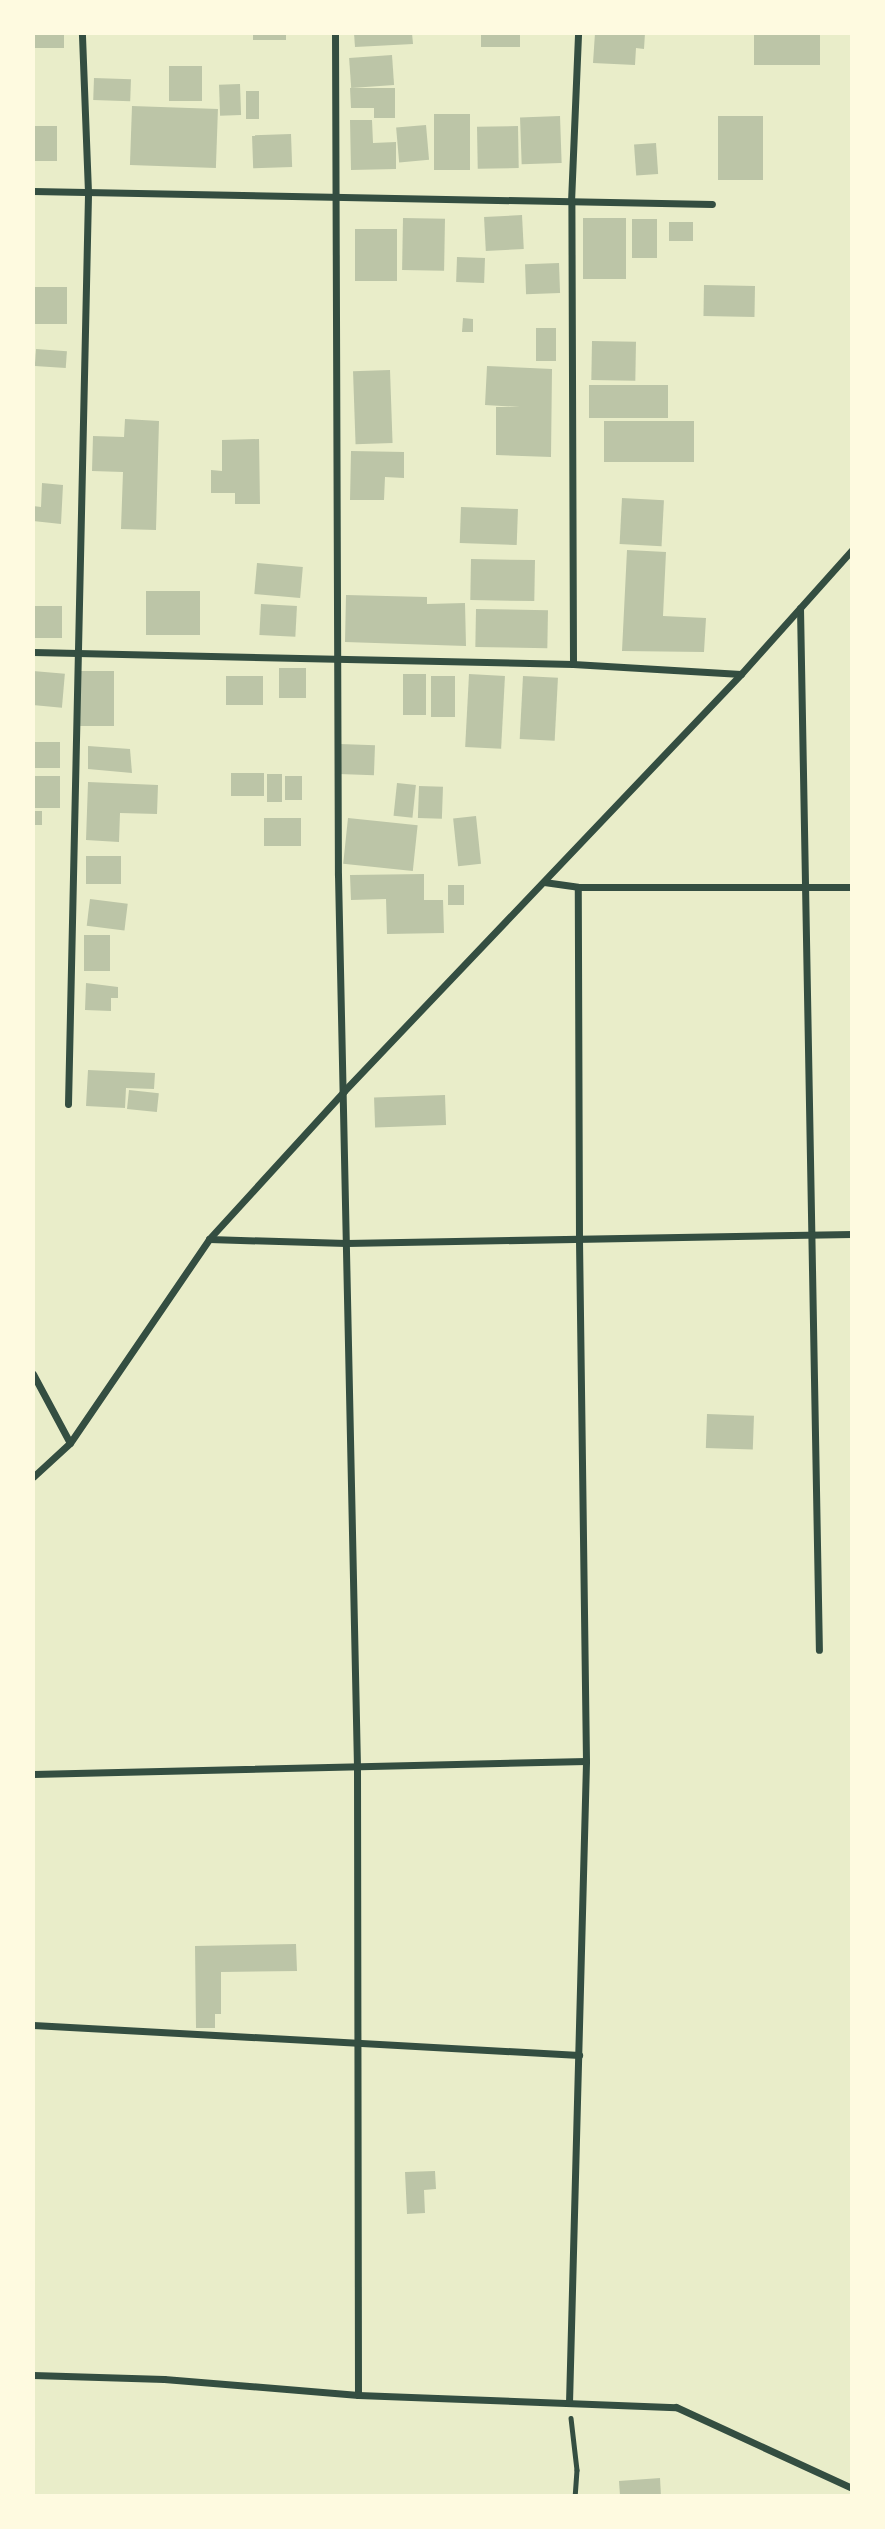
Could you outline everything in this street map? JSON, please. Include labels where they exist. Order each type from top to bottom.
[{"type":"street","points":[[68,1104],[88,192],[82,33]]},
{"type":"street","points":[[335,33],[338,875],[357,1768],[358,2395]]},
{"type":"street","points":[[573,664],[571,202],[578,33]]},
{"type":"street","points":[[33,191],[712,204]]},
{"type":"street","points":[[33,1477],[70,1443],[209,1239],[344,1091],[741,674],[852,550]]},
{"type":"street","points":[[800,607],[819,1650]]},
{"type":"street","points":[[33,653],[573,664],[741,674]]},
{"type":"street","points":[[544,882],[578,887],[852,887]]},
{"type":"street","points":[[569,2403],[586,1762],[579,1240],[578,887]]},
{"type":"street","points":[[209,1239],[346,1243],[852,1234]]},
{"type":"street","points":[[33,1374],[70,1443]]},
{"type":"street","points":[[33,1774],[586,1762]]},
{"type":"street","points":[[33,2025],[579,2055]]},
{"type":"street","points":[[33,2375],[164,2379],[358,2395],[676,2407],[852,2488]]},
{"type":"path","points":[[569,2403],[577,2470],[575,2496]]},
{"type":"building","points":[[33,33],[64,33],[64,48],[33,48]]},
{"type":"building","points":[[253,33],[286,33],[286,40],[253,40]]},
{"type":"building","points":[[354,33],[412,33],[413,44],[355,47]]},
{"type":"building","points":[[481,33],[520,33],[520,47],[481,47]]},
{"type":"building","points":[[595,33],[645,33],[644,49],[636,48],[635,65],[593,63]]},
{"type":"building","points":[[754,33],[820,33],[820,65],[754,65]]},
{"type":"building","points":[[392,55],[394,85],[351,88],[349,58]]},
{"type":"building","points":[[169,66],[202,66],[202,101],[169,101]]},
{"type":"building","points":[[94,78],[131,79],[130,101],[93,100]]},
{"type":"building","points":[[240,84],[241,115],[220,116],[219,85]]},
{"type":"building","points":[[350,88],[395,88],[395,118],[374,118],[374,108],[351,108]]},
{"type":"building","points":[[246,91],[259,91],[259,119],[246,119]]},
{"type":"building","points":[[132,106],[218,109],[216,168],[130,165]]},
{"type":"building","points":[[434,114],[470,114],[470,170],[434,170]]},
{"type":"building","points":[[560,116],[562,163],[522,164],[520,117]]},
{"type":"building","points":[[718,116],[763,116],[763,180],[718,180]]},
{"type":"building","points":[[350,120],[372,120],[373,143],[396,142],[396,169],[351,170]]},
{"type":"building","points":[[426,125],[429,160],[399,162],[396,128]]},
{"type":"building","points":[[33,126],[57,126],[57,161],[33,161]]},
{"type":"building","points":[[518,126],[519,168],[478,169],[477,127]]},
{"type":"building","points":[[291,134],[292,167],[253,168],[252,135]]},
{"type":"building","points":[[656,143],[658,174],[636,175],[634,145]]},
{"type":"building","points":[[522,215],[524,249],[486,251],[484,217]]},
{"type":"building","points":[[403,218],[445,219],[444,271],[402,270]]},
{"type":"building","points":[[583,218],[626,218],[626,279],[583,279]]},
{"type":"building","points":[[632,219],[657,219],[657,258],[632,258]]},
{"type":"building","points":[[669,222],[693,222],[693,241],[669,241]]},
{"type":"building","points":[[355,229],[397,229],[397,281],[355,281]]},
{"type":"building","points":[[457,257],[485,258],[484,283],[456,282]]},
{"type":"building","points":[[559,263],[560,293],[526,294],[525,264]]},
{"type":"building","points":[[704,285],[755,286],[754,317],[703,316]]},
{"type":"building","points":[[33,287],[67,287],[67,324],[33,324]]},
{"type":"building","points":[[463,318],[473,319],[473,332],[462,332]]},
{"type":"building","points":[[536,328],[556,328],[556,361],[536,361]]},
{"type":"building","points":[[592,341],[636,342],[635,381],[591,380]]},
{"type":"building","points":[[36,349],[67,351],[66,368],[35,366]]},
{"type":"building","points":[[487,366],[552,369],[551,457],[496,455],[496,407],[520,407],[485,405]]},
{"type":"building","points":[[390,370],[393,443],[356,444],[353,371]]},
{"type":"building","points":[[589,385],[668,385],[668,418],[589,418]]},
{"type":"building","points":[[125,419],[159,421],[156,530],[121,529],[123,472],[92,471],[93,436],[124,437]]},
{"type":"building","points":[[604,421],[694,421],[694,462],[604,462]]},
{"type":"building","points":[[259,439],[260,504],[235,504],[235,493],[211,493],[211,470],[222,471],[222,440]]},
{"type":"building","points":[[351,451],[404,452],[404,478],[385,477],[384,500],[350,500]]},
{"type":"building","points":[[42,483],[63,485],[61,524],[33,521],[33,506],[41,507]]},
{"type":"building","points":[[622,498],[664,500],[662,546],[620,544]]},
{"type":"building","points":[[461,507],[518,509],[517,545],[460,543]]},
{"type":"building","points":[[627,550],[666,552],[663,616],[706,618],[704,652],[622,651]]},
{"type":"building","points":[[471,559],[535,560],[534,601],[470,600]]},
{"type":"building","points":[[257,563],[303,567],[300,598],[254,594]]},
{"type":"building","points":[[146,591],[200,591],[200,635],[146,635]]},
{"type":"building","points":[[346,595],[427,597],[427,604],[465,603],[466,646],[345,642]]},
{"type":"building","points":[[261,604],[297,606],[295,637],[259,635]]},
{"type":"building","points":[[35,606],[62,606],[62,638],[35,638]]},
{"type":"building","points":[[476,609],[548,610],[547,648],[475,647]]},
{"type":"building","points":[[279,668],[306,668],[306,698],[279,698]]},
{"type":"building","points":[[33,671],[65,674],[62,708],[33,705]]},
{"type":"building","points":[[80,671],[114,671],[114,726],[80,726]]},
{"type":"building","points":[[403,674],[426,674],[426,715],[403,715]]},
{"type":"building","points":[[469,674],[505,676],[501,749],[465,747]]},
{"type":"building","points":[[226,676],[263,676],[263,705],[226,705]]},
{"type":"building","points":[[431,676],[455,676],[455,717],[431,717]]},
{"type":"building","points":[[523,676],[558,678],[555,741],[520,739]]},
{"type":"building","points":[[33,742],[60,742],[60,768],[33,768]]},
{"type":"building","points":[[340,744],[375,745],[374,775],[339,774]]},
{"type":"building","points":[[88,746],[130,749],[132,773],[88,769]]},
{"type":"building","points":[[231,773],[264,773],[264,796],[231,796]]},
{"type":"building","points":[[267,774],[282,774],[282,802],[267,802]]},
{"type":"building","points":[[33,776],[60,776],[60,808],[33,808]]},
{"type":"building","points":[[285,776],[302,776],[302,800],[285,800]]},
{"type":"building","points":[[88,782],[158,785],[157,814],[120,813],[119,842],[86,840]]},
{"type":"building","points":[[397,783],[416,785],[412,818],[394,816]]},
{"type":"building","points":[[419,786],[443,787],[442,819],[418,818]]},
{"type":"building","points":[[33,811],[42,811],[42,825],[33,825]]},
{"type":"building","points":[[476,816],[481,864],[458,866],[453,818]]},
{"type":"building","points":[[264,818],[301,818],[301,846],[264,846]]},
{"type":"building","points":[[348,818],[418,825],[413,871],[343,864]]},
{"type":"building","points":[[86,856],[121,856],[121,884],[86,884]]},
{"type":"building","points":[[424,874],[424,900],[443,900],[444,933],[387,934],[386,899],[351,900],[350,875]]},
{"type":"building","points":[[448,885],[464,885],[464,905],[448,905]]},
{"type":"building","points":[[90,899],[128,904],[124,930],[87,926]]},
{"type":"building","points":[[84,935],[110,935],[110,971],[84,971]]},
{"type":"building","points":[[86,983],[118,987],[118,998],[111,998],[111,1011],[85,1010]]},
{"type":"building","points":[[88,1070],[155,1073],[154,1089],[126,1088],[125,1108],[86,1106]]},
{"type":"building","points":[[129,1090],[159,1093],[157,1112],[127,1109]]},
{"type":"building","points":[[445,1095],[446,1125],[375,1127],[374,1097]]},
{"type":"building","points":[[707,1414],[754,1416],[753,1450],[706,1448]]},
{"type":"building","points":[[296,1944],[297,1971],[221,1972],[221,2014],[215,2014],[215,2028],[196,2028],[195,1946]]},
{"type":"building","points":[[435,2171],[436,2189],[424,2190],[425,2213],[407,2214],[405,2172]]},
{"type":"building","points":[[660,2478],[661,2496],[620,2496],[619,2481]]}]
